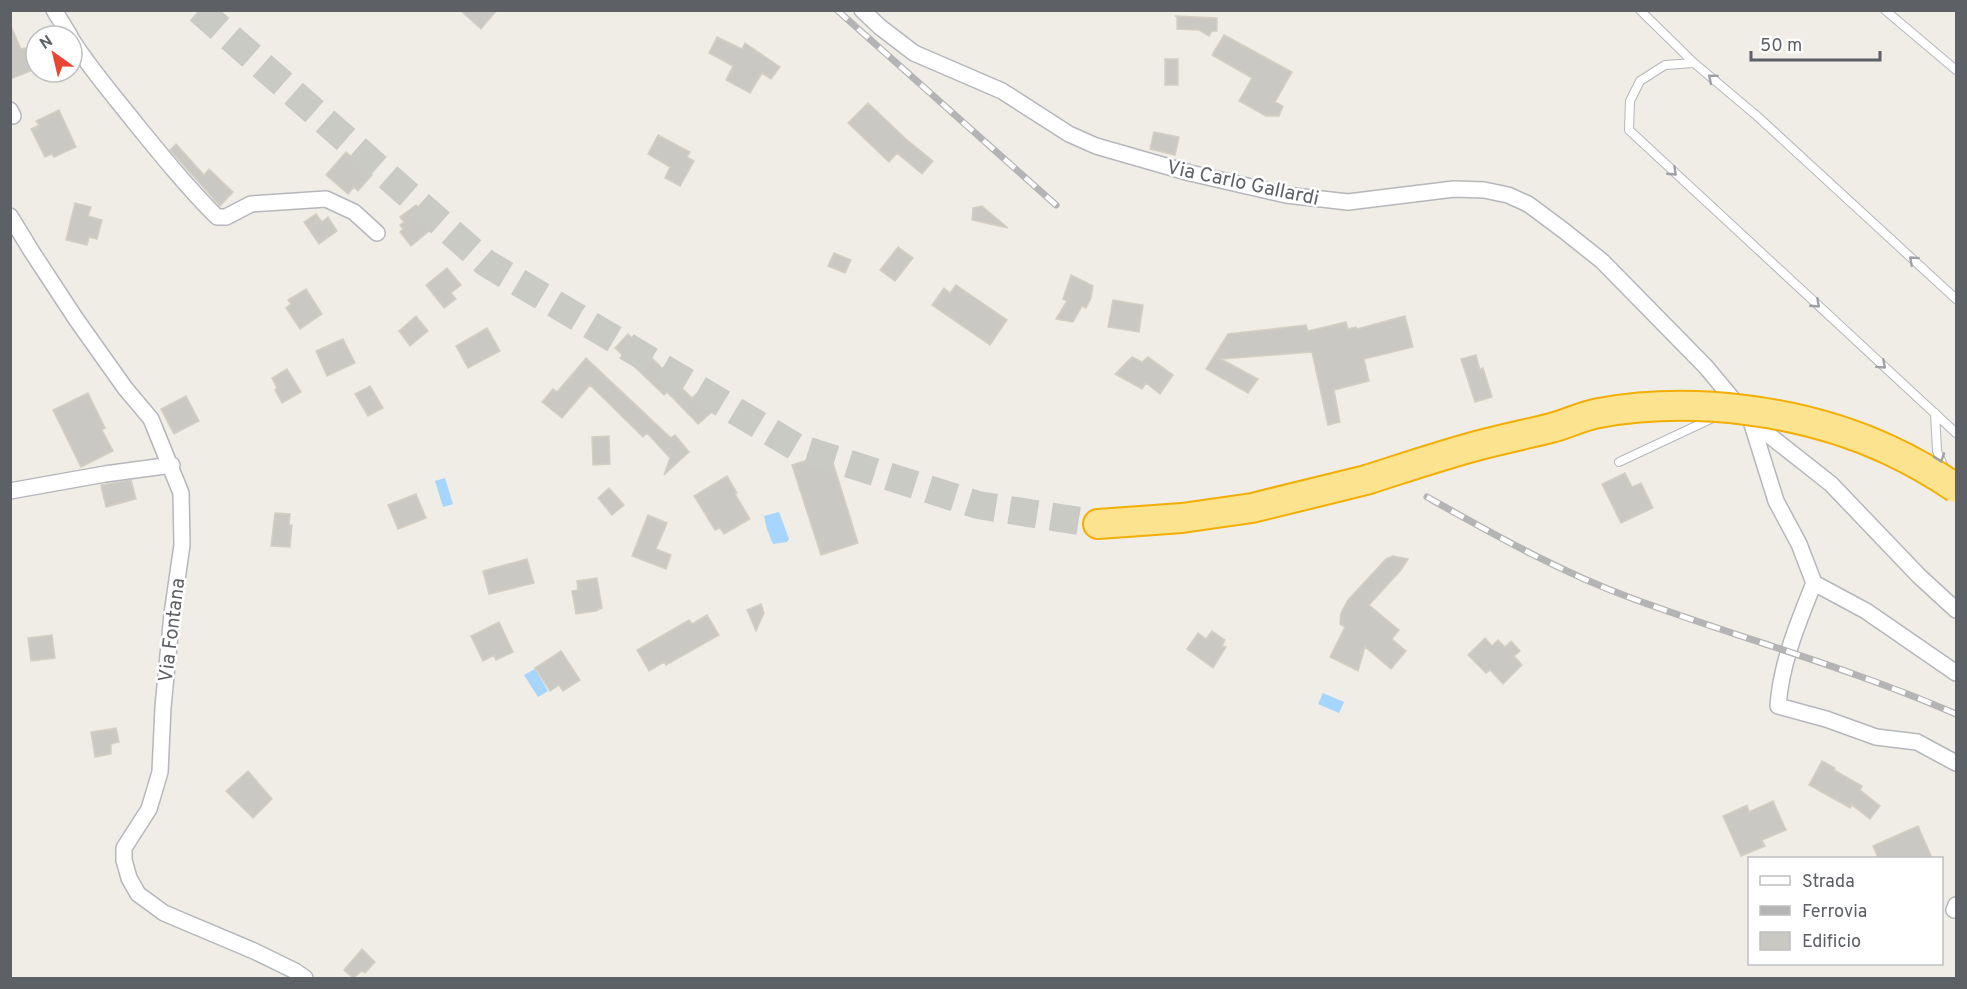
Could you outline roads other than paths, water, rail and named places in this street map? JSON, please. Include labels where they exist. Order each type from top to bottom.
[{"type":"highway","points":[[1098,524],[1182,518],[1252,508],[1366,480],[1478,446],[1598,414],[1660,407],[1765,412],[1849,434],[1887,448],[1920,465],[1956,488]]},
{"type":"street","points":[[54,10],[62,24]]},
{"type":"street","name":"Via Carlo Gallardi","points":[[862,10],[914,53],[1002,91],[1069,134],[1096,146],[1200,175],[1286,195],[1348,202],[1454,189],[1484,190],[1508,195],[1528,204],[1602,261],[1706,367],[1751,421]]},
{"type":"street","points":[[84,59],[195,196],[217,217],[226,217],[251,204],[326,199],[354,212],[377,233]]},
{"type":"street","name":"Via Fontana","points":[[10,216],[76,319],[125,388],[151,419],[172,465],[181,493],[182,545],[164,695],[160,772],[149,809],[124,848],[124,860],[129,878],[138,894],[164,913],[254,951],[305,978]]},
{"type":"street","points":[[1751,421],[1776,501],[1799,544],[1814,583],[1866,610],[1956,673]]},
{"type":"street","points":[[1751,421],[1831,484],[1919,576],[1956,610]]},
{"type":"street","points":[[10,491],[172,465]]},
{"type":"street","points":[[1814,583],[1784,667],[1779,687],[1778,706],[1826,719],[1876,737],[1917,742],[1956,763]]},
{"type":"lane","points":[[1640,10],[1694,63],[1757,116],[1956,299]]},
{"type":"lane","points":[[1884,10],[1956,70]]},
{"type":"lane","points":[[1694,63],[1665,65],[1640,81],[1630,101],[1629,130],[1956,433]]},
{"type":"lane","points":[[1619,462],[1700,425],[1737,405]]},
{"type":"lane","points":[[1935,413],[1937,451],[1956,500]]},
{"type":"water","points":[[445,478],[453,504],[443,507],[435,481]]},
{"type":"water","points":[[779,512],[789,539],[787,542],[773,544],[764,516]]},
{"type":"water","points":[[535,669],[548,691],[538,697],[524,675]]},
{"type":"water","points":[[1323,693],[1344,702],[1339,713],[1318,704]]},
{"type":"tunnel","points":[[199,10],[486,263],[796,447],[978,505],[1098,524]]},
{"type":"railway","points":[[837,10],[1056,205]]},
{"type":"railway","points":[[1427,497],[1527,552],[1605,588],[1876,682],[1956,714]]}]
